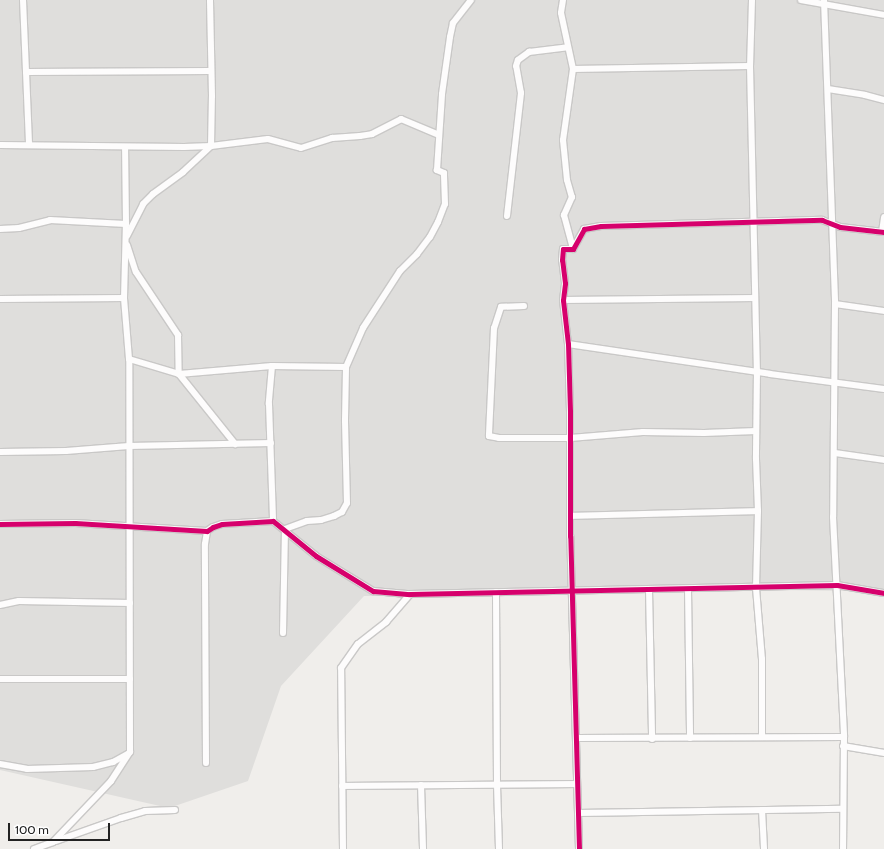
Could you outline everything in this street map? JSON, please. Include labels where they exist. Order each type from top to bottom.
[{"type":"street","points":[[22,0],[29,144]]},
{"type":"street","points":[[210,0],[212,96],[211,146],[183,172],[153,194],[143,204],[126,239],[136,272],[178,335],[179,374],[235,444]]},
{"type":"street","points":[[285,529],[307,521],[321,520],[334,516],[342,512],[347,503],[345,420],[346,366],[363,328],[400,271],[417,254],[438,222],[445,204],[444,173],[437,170],[439,135],[450,37],[453,23],[471,0]]},
{"type":"street","points":[[563,0],[561,13],[573,69],[563,140],[567,162],[567,180],[572,197],[564,215],[573,249]]},
{"type":"street","points":[[752,0],[750,66],[757,371],[756,431],[758,511],[756,588],[762,659],[762,736]]},
{"type":"street","points":[[800,0],[824,3],[884,15]]},
{"type":"street","points":[[824,3],[836,304],[833,517],[844,737],[843,849]]},
{"type":"street","points":[[507,216],[521,93],[516,66],[518,60],[529,52],[568,47]]},
{"type":"street","points":[[573,69],[750,66]]},
{"type":"street","points":[[26,72],[211,71]]},
{"type":"street","points":[[828,90],[865,95],[884,100]]},
{"type":"street","points":[[0,145],[29,144],[126,148],[211,146],[268,139],[301,148],[332,138],[372,134],[401,120],[439,135]]},
{"type":"street","points":[[53,842],[111,781],[130,752],[129,359],[124,298],[126,239],[126,148]]},
{"type":"street","points":[[573,249],[584,229],[609,226],[822,220],[840,227],[883,232],[884,217]]},
{"type":"street","points":[[0,229],[19,228],[50,220],[126,224]]},
{"type":"street","points":[[573,249],[563,249],[562,260],[565,283],[563,300],[568,344],[576,784],[580,849]]},
{"type":"street","points":[[0,299],[124,298]]},
{"type":"street","points":[[563,300],[755,298]]},
{"type":"street","points":[[836,304],[884,311]]},
{"type":"street","points":[[524,306],[501,307],[494,328],[489,436],[499,438],[570,438],[659,431],[704,433],[756,431]]},
{"type":"street","points":[[568,344],[884,389]]},
{"type":"street","points":[[129,359],[179,374],[272,366],[346,366]]},
{"type":"street","points":[[272,366],[269,404],[273,521]]},
{"type":"street","points":[[0,452],[129,446],[271,444]]},
{"type":"street","points":[[835,453],[884,460]]},
{"type":"street","points":[[570,516],[758,511]]},
{"type":"street","points":[[0,524],[75,523],[207,531],[222,524],[273,521],[285,529],[316,556],[373,591],[410,594],[756,588],[837,585],[884,593]]},
{"type":"street","points":[[283,632],[285,529]]},
{"type":"street","points":[[206,763],[205,544],[207,531]]},
{"type":"street","points":[[688,589],[690,738]]},
{"type":"street","points":[[649,590],[652,739]]},
{"type":"street","points":[[496,592],[497,785],[500,849]]},
{"type":"street","points":[[343,849],[341,668],[358,644],[386,622],[410,594]]},
{"type":"street","points":[[0,605],[19,601],[130,603]]},
{"type":"street","points":[[0,679],[130,679]]},
{"type":"street","points":[[576,738],[652,739],[762,736],[844,737]]},
{"type":"street","points":[[843,746],[884,753]]},
{"type":"street","points":[[0,764],[27,769],[93,767],[113,762],[130,752]]},
{"type":"street","points":[[342,786],[576,784]]},
{"type":"street","points":[[421,786],[423,849]]},
{"type":"street","points":[[578,813],[843,809]]},
{"type":"street","points":[[34,849],[43,848],[53,842],[145,811],[175,810]]},
{"type":"street","points":[[762,810],[764,849]]},
{"type":"shaded area","points":[[0,0],[884,0],[884,594],[862,591],[775,590],[364,596],[281,686],[248,781],[169,808],[0,770]]},
{"type":"cycle path","points":[[579,849],[570,536],[570,411],[568,344],[563,300],[565,283],[562,260],[563,249],[573,249],[584,229],[601,226],[822,220],[840,227],[884,232]]},
{"type":"cycle path","points":[[0,524],[75,523],[207,531],[222,524],[273,521],[316,556],[373,591],[410,594],[837,585],[884,593]]}]
